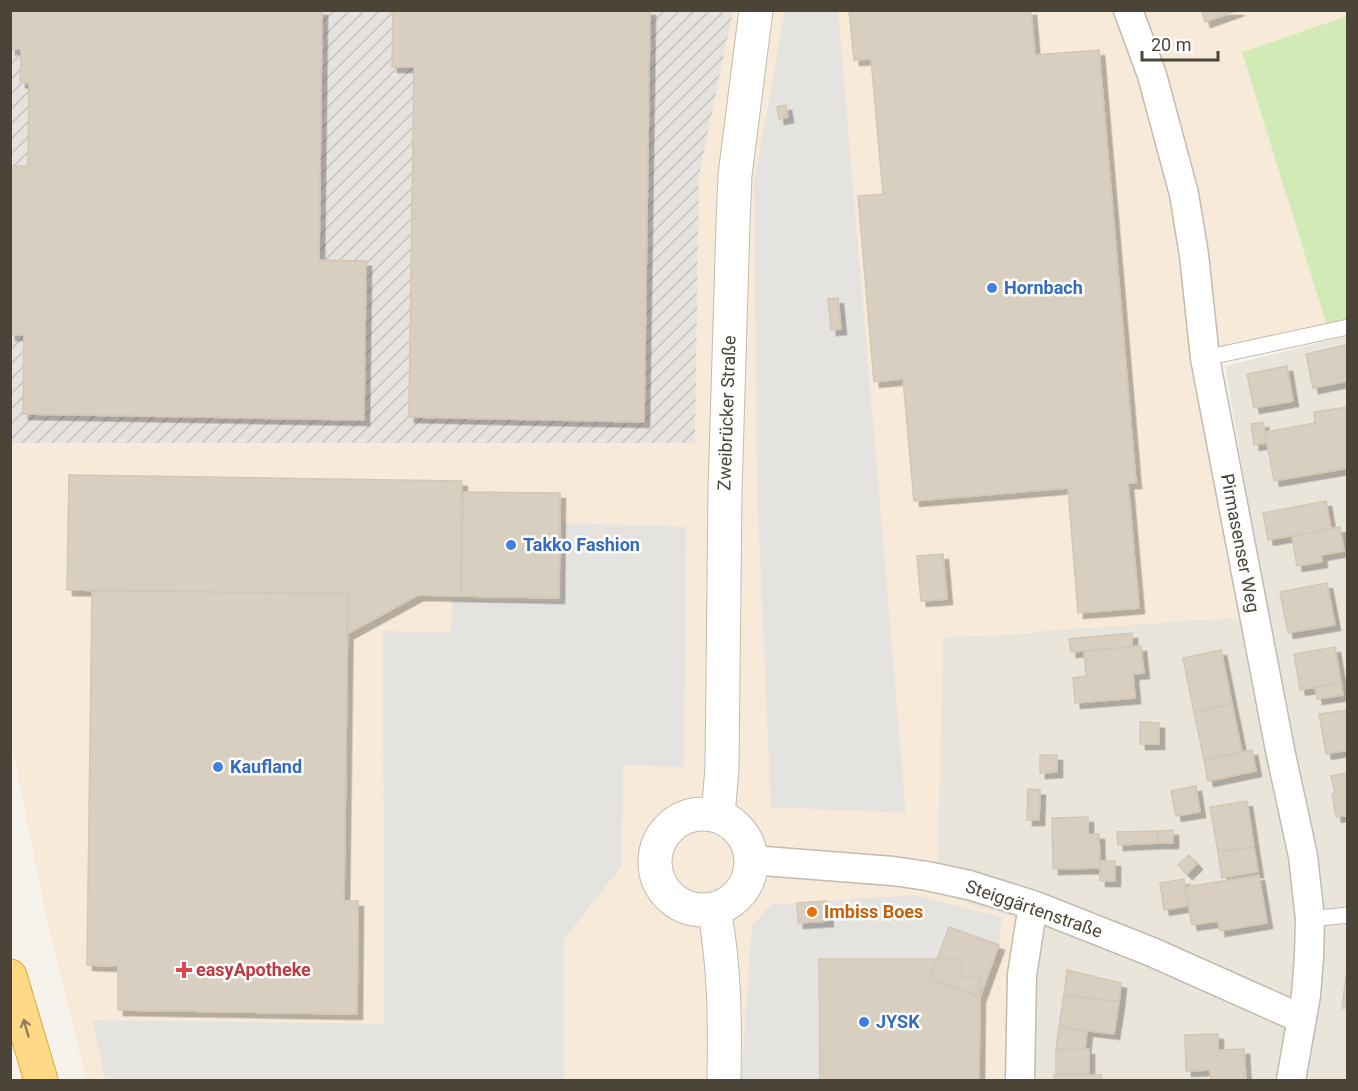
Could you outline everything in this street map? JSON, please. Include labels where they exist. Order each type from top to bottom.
[{"type":"highway","points":[[10,976],[41,1080]]},
{"type":"street","name":"Zweibrücker Straße","points":[[718,816],[722,768],[725,491],[734,195],[756,10]]},
{"type":"street","name":"Pirmasenser Weg","points":[[1128,10],[1152,75],[1184,194],[1194,255],[1205,358],[1278,739],[1303,856],[1310,919],[1309,957],[1302,1019],[1291,1080]]},
{"type":"street","points":[[704,814],[718,816],[741,833],[748,846],[751,860],[750,873],[741,891],[726,904],[714,909],[698,910],[683,906],[662,889],[656,871],[655,857],[666,831],[677,822],[690,816],[704,814]]},
{"type":"street","name":"Steiggärtenstraße","points":[[751,860],[927,876],[969,885],[1034,905],[1152,952],[1302,1019]]},
{"type":"street","points":[[1020,1080],[1022,975],[1034,905]]},
{"type":"street","points":[[714,909],[723,960],[724,1080]]},
{"type":"lane","points":[[1205,358],[1347,327]]},
{"type":"lane","points":[[1310,919],[1347,915]]},
{"type":"shaded area","points":[[10,11],[733,11],[699,176],[695,443],[11,443]]},
{"type":"shaded area","points":[[733,11],[1347,11],[1347,16],[1242,52],[1327,326],[1222,349],[1188,354],[1244,617],[943,638],[936,893],[1018,919],[1011,1080],[86,1080],[46,915],[11,742],[10,443],[695,443],[699,176]]},
{"type":"shaded area","points":[[785,11],[838,11],[906,813],[771,807],[757,488],[754,183]]},
{"type":"shaded area","points":[[1347,336],[1347,1080],[1011,1080],[936,894],[943,637],[1030,633],[1259,568],[1225,366]]},
{"type":"shaded area","points":[[563,523],[686,527],[684,767],[623,765],[621,867],[564,939],[564,1080],[105,1080],[93,1020],[384,1024],[383,631],[451,632],[452,600],[562,602]]},
{"type":"shaded area","points":[[913,895],[1002,917],[998,958],[819,959],[820,1080],[741,1080],[752,925],[772,904],[797,903],[799,923],[827,921],[826,901]]},
{"type":"green space","points":[[1347,16],[1347,321],[1327,326],[1242,52]]},
{"type":"building","points":[[10,10],[322,10],[319,260],[366,261],[364,420],[23,414],[24,335],[10,335],[10,166],[28,166],[29,83],[20,82],[21,49],[10,49]]},
{"type":"building","points":[[393,10],[650,10],[644,422],[409,417],[414,67],[392,67]]},
{"type":"building","name":"Hornbach","points":[[849,10],[1031,10],[1035,55],[1099,50],[1136,483],[1128,483],[1139,608],[1078,613],[1068,488],[914,501],[903,379],[874,382],[858,196],[883,194],[871,59],[854,60]]},
{"type":"building","points":[[1201,10],[1239,10],[1205,22]]},
{"type":"building","points":[[786,105],[788,117],[779,119],[777,107]]},
{"type":"building","points":[[838,298],[841,329],[831,330],[828,299]]},
{"type":"building","points":[[1346,345],[1348,381],[1313,388],[1306,354]]},
{"type":"building","points":[[1287,366],[1293,401],[1254,408],[1247,374]]},
{"type":"building","points":[[1348,407],[1348,468],[1274,481],[1265,432],[1315,423],[1314,412]]},
{"type":"building","points":[[1263,422],[1267,443],[1254,445],[1251,424]]},
{"type":"building","points":[[69,475],[462,481],[461,596],[418,595],[347,634],[348,594],[67,590]]},
{"type":"building","name":"Takko Fashion","points":[[463,492],[560,493],[559,598],[461,596]]},
{"type":"building","points":[[1326,501],[1331,529],[1268,540],[1263,513]]},
{"type":"building","points":[[1340,527],[1344,551],[1321,555],[1322,562],[1297,566],[1292,536]]},
{"type":"building","points":[[943,554],[947,599],[921,601],[917,556]]},
{"type":"building","points":[[1327,583],[1335,625],[1288,633],[1280,592]]},
{"type":"building","name":"Kaufland","points":[[92,590],[348,594],[344,901],[358,901],[357,1014],[118,1010],[118,966],[87,965]]},
{"type":"building","points":[[1132,633],[1132,647],[1071,652],[1069,639]]},
{"type":"building","points":[[1141,646],[1144,673],[1133,674],[1135,698],[1075,703],[1073,678],[1086,676],[1084,651]]},
{"type":"building","points":[[1335,647],[1341,683],[1300,690],[1294,654]]},
{"type":"building","points":[[1221,650],[1232,704],[1194,712],[1183,658]]},
{"type":"building","points":[[1341,683],[1343,695],[1317,699],[1315,687]]},
{"type":"building","points":[[1232,704],[1242,752],[1204,760],[1194,712]]},
{"type":"building","points":[[1348,710],[1348,750],[1326,754],[1319,714]]},
{"type":"building","points":[[1140,722],[1159,723],[1159,744],[1140,744]]},
{"type":"building","points":[[1252,750],[1256,771],[1208,781],[1204,760]]},
{"type":"building","points":[[1040,755],[1057,755],[1057,772],[1040,773]]},
{"type":"building","points":[[1348,773],[1348,815],[1336,817],[1332,794],[1335,793],[1331,776]]},
{"type":"building","points":[[1196,786],[1200,812],[1176,816],[1171,791]]},
{"type":"building","points":[[1028,789],[1040,790],[1039,820],[1027,820]]},
{"type":"building","points":[[1247,801],[1254,847],[1218,852],[1210,807]]},
{"type":"building","points":[[1088,817],[1088,834],[1099,834],[1100,868],[1053,869],[1052,818]]},
{"type":"building","points":[[1173,830],[1173,843],[1158,843],[1157,831]]},
{"type":"building","points":[[1157,831],[1158,843],[1118,845],[1117,832]]},
{"type":"building","points":[[1254,847],[1258,872],[1222,878],[1218,852]]},
{"type":"building","points":[[1189,855],[1197,864],[1187,874],[1178,865]]},
{"type":"building","points":[[1100,861],[1115,861],[1115,881],[1100,881]]},
{"type":"building","points":[[1259,875],[1267,923],[1220,931],[1218,921],[1192,925],[1185,887]]},
{"type":"building","points":[[1184,879],[1188,906],[1164,910],[1160,883]]},
{"type":"building","name":"Imbiss Boes","points":[[826,901],[828,921],[798,923],[797,903]]},
{"type":"building","points":[[949,927],[999,945],[980,997],[930,979]]},
{"type":"building","points":[[819,959],[962,959],[962,977],[980,977],[979,1080],[820,1080]]},
{"type":"building","points":[[1348,960],[1348,1008],[1342,1008]]},
{"type":"building","points":[[1067,970],[1121,983],[1119,1002],[1064,995]]},
{"type":"building","points":[[1064,995],[1119,1002],[1114,1034],[1059,1027]]},
{"type":"building","points":[[1059,1027],[1087,1031],[1085,1049],[1056,1049]]},
{"type":"building","points":[[1218,1034],[1218,1050],[1244,1049],[1246,1080],[1211,1080],[1210,1070],[1186,1071],[1185,1035]]},
{"type":"building","points":[[1056,1049],[1089,1049],[1089,1075],[1056,1075]]},
{"type":"building","points":[[1054,1075],[1101,1075],[1101,1080],[1054,1080]]},
{"type":"place","name":"Hornbach","points":[[992,288]]},
{"type":"place","name":"Takko Fashion","points":[[511,545]]},
{"type":"place","name":"Kaufland","points":[[218,767]]},
{"type":"place","name":"Imbiss Boes","points":[[812,912]]},
{"type":"place","name":"easyApotheke","points":[[184,970]]},
{"type":"place","name":"JYSK","points":[[864,1022]]}]
